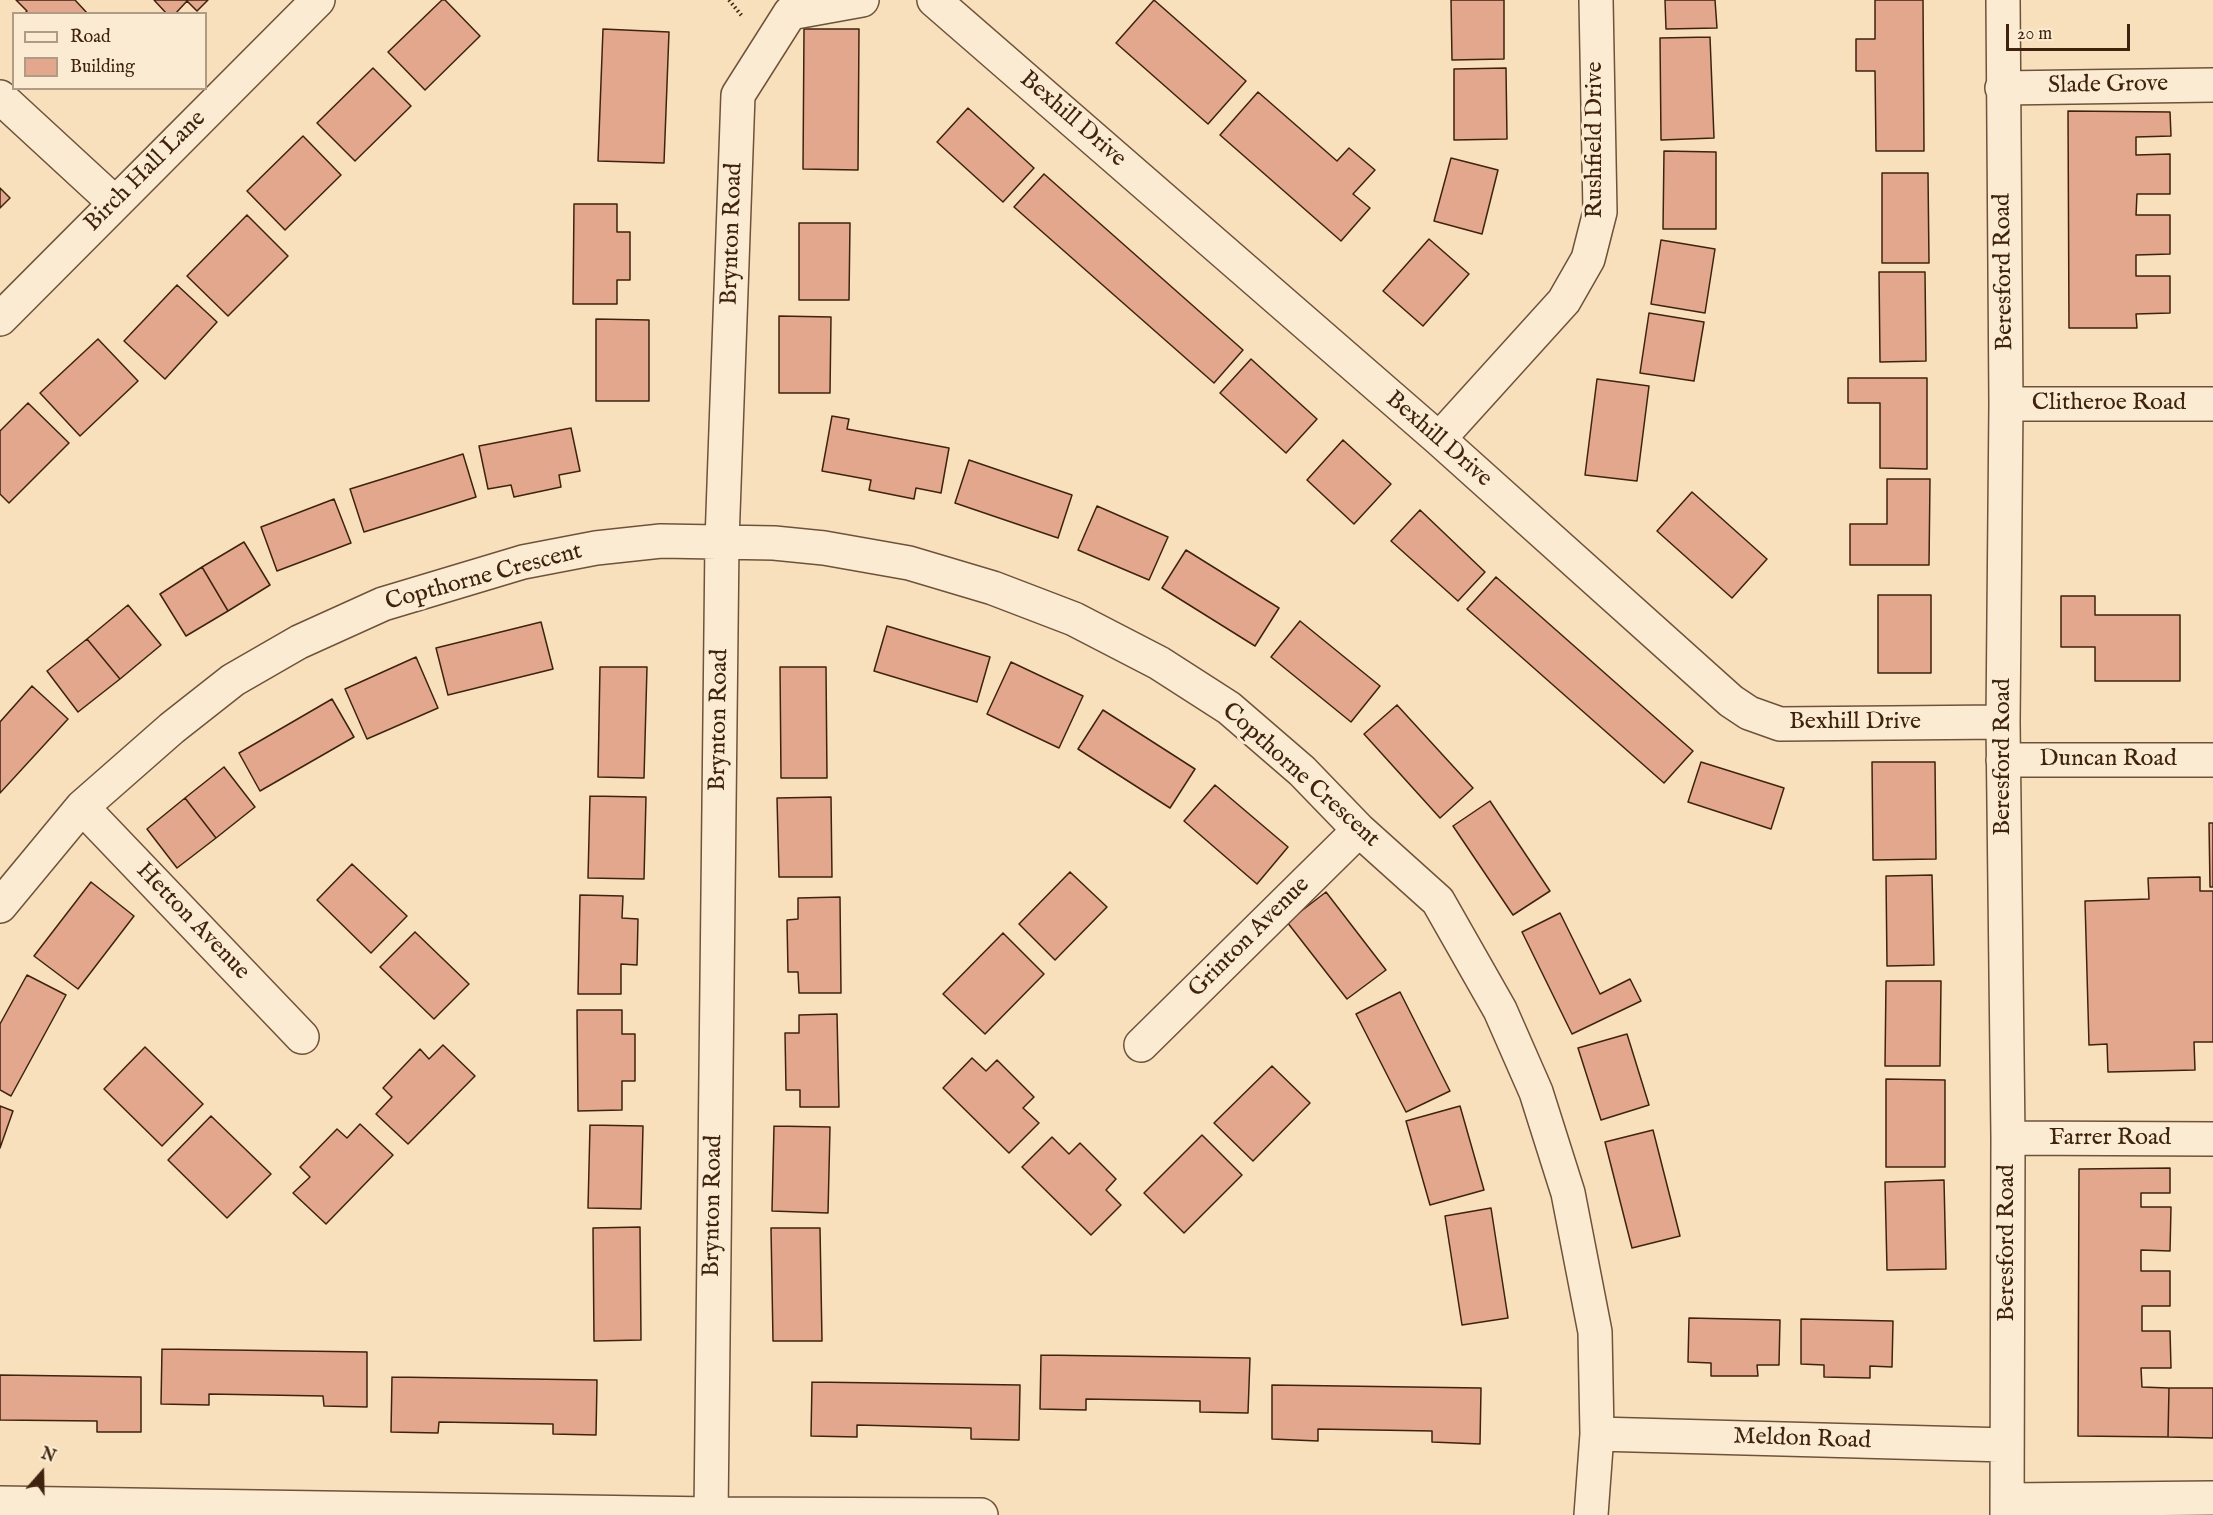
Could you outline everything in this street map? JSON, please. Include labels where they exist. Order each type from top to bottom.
[{"type":"street","name":"Birch Hall Lane","points":[[0,319],[318,0]]},
{"type":"street","name":"Brynton Road","points":[[711,1515],[722,541],[738,95],[790,13],[862,0]]},
{"type":"street","name":"Bexhill Drive","points":[[934,0],[1438,440],[1731,701],[1761,719],[1789,725],[2002,722]]},
{"type":"street","name":"Rushfield Drive","points":[[1438,440],[1564,301],[1588,259],[1600,212],[1596,0]]},
{"type":"street","name":"Beresford Road","points":[[2003,0],[2006,404],[2002,722],[2008,1138],[2007,1508]]},
{"type":"street","name":"Slade Grove","points":[[2002,88],[2213,85]]},
{"type":"street","points":[[0,97],[115,204]]},
{"type":"street","name":"Clitheroe Road","points":[[2006,404],[2213,404]]},
{"type":"street","name":"Copthorne Crescent","points":[[0,906],[82,807],[164,735],[233,680],[299,642],[383,604],[523,562],[596,548],[661,541],[774,543],[814,547],[909,563],[993,588],[1074,619],[1159,663],[1228,708],[1302,771],[1359,830],[1438,900],[1500,1010],[1536,1092],[1568,1193],[1595,1332],[1597,1434],[1591,1515]]},
{"type":"street","name":"Duncan Road","points":[[2003,760],[2213,760]]},
{"type":"street","name":"Hetton Avenue","points":[[82,807],[302,1037]]},
{"type":"street","name":"Grinton Avenue","points":[[1141,1045],[1359,830]]},
{"type":"street","name":"Farrer Road","points":[[2008,1138],[2213,1139]]},
{"type":"street","name":"Meldon Road","points":[[1597,1434],[2007,1445]]},
{"type":"street","points":[[2007,1508],[2213,1498]]},
{"type":"street","points":[[0,1503],[711,1515],[981,1515]]},
{"type":"building","points":[[16,0],[75,0],[86,12],[26,12]]},
{"type":"building","points":[[154,0],[208,0],[197,11],[187,1],[177,12],[165,12]]},
{"type":"building","points":[[442,0],[445,0],[480,36],[425,90],[388,52]]},
{"type":"building","points":[[1154,0],[1246,81],[1208,124],[1116,43]]},
{"type":"building","points":[[1451,0],[1504,0],[1504,59],[1452,60]]},
{"type":"building","points":[[1665,0],[1715,0],[1717,28],[1666,29]]},
{"type":"building","points":[[1875,0],[1923,0],[1924,151],[1876,151],[1875,71],[1856,71],[1856,39],[1875,39]]},
{"type":"building","points":[[603,29],[669,32],[664,163],[598,161]]},
{"type":"building","points":[[804,29],[859,29],[858,170],[803,169]]},
{"type":"building","points":[[1710,37],[1714,138],[1661,140],[1660,38]]},
{"type":"building","points":[[373,68],[411,106],[355,161],[317,123]]},
{"type":"building","points":[[1506,68],[1507,139],[1454,140],[1454,69]]},
{"type":"building","points":[[1258,92],[1337,161],[1349,148],[1375,170],[1353,194],[1370,208],[1341,241],[1220,135]]},
{"type":"building","points":[[968,108],[1034,168],[1003,202],[937,142]]},
{"type":"building","points":[[2068,111],[2170,112],[2171,136],[2136,137],[2136,155],[2170,154],[2170,194],[2137,194],[2136,215],[2170,215],[2170,254],[2136,255],[2136,276],[2170,276],[2170,313],[2136,314],[2137,328],[2069,328]]},
{"type":"building","points":[[303,136],[341,175],[285,230],[247,191]]},
{"type":"building","points":[[1664,151],[1716,152],[1716,229],[1663,229]]},
{"type":"building","points":[[1451,158],[1498,170],[1482,234],[1434,221]]},
{"type":"building","points":[[1882,173],[1928,173],[1929,263],[1882,263]]},
{"type":"building","points":[[1044,174],[1243,350],[1214,383],[1014,207]]},
{"type":"building","points":[[0,188],[10,198],[0,208]]},
{"type":"building","points":[[574,204],[617,204],[617,232],[630,232],[630,280],[617,280],[617,304],[573,304]]},
{"type":"building","points":[[247,215],[288,256],[228,316],[187,276]]},
{"type":"building","points":[[799,223],[850,223],[849,300],[799,300]]},
{"type":"building","points":[[1429,239],[1469,274],[1423,326],[1383,291]]},
{"type":"building","points":[[1661,240],[1715,249],[1705,313],[1651,304]]},
{"type":"building","points":[[1879,272],[1925,272],[1926,361],[1880,362]]},
{"type":"building","points":[[177,285],[217,322],[165,379],[124,341]]},
{"type":"building","points":[[1649,313],[1704,322],[1694,381],[1640,373]]},
{"type":"building","points":[[779,316],[831,317],[830,393],[779,393]]},
{"type":"building","points":[[596,319],[649,320],[649,401],[596,401]]},
{"type":"building","points":[[98,339],[138,381],[80,436],[40,393]]},
{"type":"building","points":[[1251,359],[1317,419],[1286,453],[1220,393]]},
{"type":"building","points":[[1848,378],[1927,378],[1927,469],[1880,468],[1880,403],[1848,403]]},
{"type":"building","points":[[1597,379],[1649,386],[1637,481],[1585,475]]},
{"type":"building","points":[[28,403],[69,443],[9,503],[0,494],[0,431]]},
{"type":"building","points":[[832,416],[849,419],[847,429],[949,448],[941,493],[916,488],[914,499],[869,490],[871,480],[822,471]]},
{"type":"building","points":[[571,428],[580,471],[559,475],[561,487],[514,497],[511,485],[488,489],[479,446]]},
{"type":"building","points":[[1343,440],[1391,484],[1354,524],[1307,480]]},
{"type":"building","points":[[463,454],[476,497],[364,532],[350,489]]},
{"type":"building","points":[[969,460],[1072,495],[1058,538],[955,503]]},
{"type":"building","points":[[1887,479],[1930,479],[1929,565],[1850,565],[1850,524],[1887,524]]},
{"type":"building","points":[[1692,492],[1767,559],[1732,598],[1657,531]]},
{"type":"building","points":[[334,499],[351,543],[277,571],[261,527]]},
{"type":"building","points":[[1097,506],[1168,537],[1149,580],[1078,550]]},
{"type":"building","points":[[1420,510],[1485,572],[1458,601],[1391,541]]},
{"type":"building","points":[[244,542],[270,585],[228,611],[202,567]]},
{"type":"building","points":[[1186,550],[1279,608],[1255,646],[1162,588]]},
{"type":"building","points":[[202,567],[228,611],[186,636],[160,594]]},
{"type":"building","points":[[1496,577],[1693,751],[1664,783],[1467,609]]},
{"type":"building","points":[[1878,595],[1931,595],[1931,673],[1878,673]]},
{"type":"building","points":[[2061,596],[2095,596],[2095,615],[2180,615],[2180,681],[2095,681],[2095,647],[2061,647]]},
{"type":"building","points":[[128,605],[161,645],[120,679],[87,639]]},
{"type":"building","points":[[1300,621],[1380,686],[1351,722],[1271,657]]},
{"type":"building","points":[[541,622],[553,669],[448,695],[436,648]]},
{"type":"building","points":[[887,626],[990,657],[977,702],[874,671]]},
{"type":"building","points":[[87,639],[120,679],[78,712],[47,671]]},
{"type":"building","points":[[416,657],[438,708],[367,739],[345,689]]},
{"type":"building","points":[[1011,662],[1083,696],[1059,748],[987,714]]},
{"type":"building","points":[[600,667],[647,667],[644,778],[598,777]]},
{"type":"building","points":[[780,667],[826,667],[827,778],[781,778]]},
{"type":"building","points":[[32,686],[68,719],[0,793],[0,722]]},
{"type":"building","points":[[332,699],[354,737],[260,791],[239,753]]},
{"type":"building","points":[[1397,705],[1473,788],[1440,818],[1364,734]]},
{"type":"building","points":[[1103,710],[1195,769],[1170,808],[1078,749]]},
{"type":"building","points":[[1701,762],[1784,788],[1771,829],[1688,802]]},
{"type":"building","points":[[1872,762],[1935,762],[1936,859],[1873,860]]},
{"type":"building","points":[[224,767],[255,807],[216,838],[185,798]]},
{"type":"building","points":[[1215,785],[1288,847],[1257,884],[1184,821]]},
{"type":"building","points":[[590,796],[646,797],[644,879],[588,878]]},
{"type":"building","points":[[831,797],[832,877],[779,877],[777,798]]},
{"type":"building","points":[[185,798],[216,838],[177,868],[147,829]]},
{"type":"building","points":[[1490,801],[1550,891],[1513,915],[1453,826]]},
{"type":"building","points":[[2209,823],[2213,823],[2213,887],[2210,887]]},
{"type":"building","points":[[352,864],[407,916],[371,953],[317,900]]},
{"type":"building","points":[[1070,872],[1107,907],[1055,960],[1019,924]]},
{"type":"building","points":[[1932,875],[1934,965],[1887,966],[1886,876]]},
{"type":"building","points":[[2200,877],[2200,891],[2213,891],[2213,1042],[2194,1042],[2195,1070],[2108,1072],[2107,1044],[2089,1045],[2085,901],[2149,899],[2148,878]]},
{"type":"building","points":[[91,882],[134,916],[78,989],[34,956]]},
{"type":"building","points":[[1326,892],[1386,970],[1347,999],[1287,922]]},
{"type":"building","points":[[580,895],[623,896],[622,918],[638,919],[637,965],[621,964],[621,994],[578,994]]},
{"type":"building","points":[[840,897],[841,993],[799,993],[798,972],[788,972],[787,920],[798,919],[798,898]]},
{"type":"building","points":[[1560,913],[1600,994],[1630,979],[1641,1001],[1572,1034],[1522,932]]},
{"type":"building","points":[[415,932],[469,984],[434,1019],[380,967]]},
{"type":"building","points":[[1003,933],[1044,974],[985,1034],[943,994]]},
{"type":"building","points":[[27,975],[66,995],[11,1096],[0,1090],[0,1024]]},
{"type":"building","points":[[1886,981],[1941,981],[1940,1066],[1885,1066]]},
{"type":"building","points":[[1400,992],[1450,1091],[1406,1112],[1356,1014]]},
{"type":"building","points":[[577,1010],[622,1010],[622,1034],[635,1034],[635,1081],[622,1081],[622,1110],[578,1111]]},
{"type":"building","points":[[837,1014],[839,1107],[800,1107],[800,1090],[786,1090],[785,1033],[799,1033],[799,1015]]},
{"type":"building","points":[[1627,1034],[1649,1105],[1601,1120],[1578,1048]]},
{"type":"building","points":[[443,1045],[475,1076],[408,1144],[376,1114],[392,1097],[383,1088],[420,1049],[429,1059]]},
{"type":"building","points":[[145,1047],[203,1104],[162,1146],[104,1089]]},
{"type":"building","points":[[972,1058],[986,1071],[997,1060],[1034,1097],[1023,1108],[1039,1123],[1009,1153],[943,1088]]},
{"type":"building","points":[[1272,1066],[1310,1103],[1253,1161],[1214,1123]]},
{"type":"building","points":[[1886,1079],[1945,1080],[1945,1167],[1886,1167]]},
{"type":"building","points":[[0,1106],[13,1111],[0,1148]]},
{"type":"building","points":[[1460,1106],[1484,1190],[1430,1205],[1406,1121]]},
{"type":"building","points":[[211,1116],[271,1174],[227,1218],[168,1160]]},
{"type":"building","points":[[360,1124],[393,1155],[326,1224],[293,1193],[310,1177],[300,1167],[337,1129],[347,1138]]},
{"type":"building","points":[[590,1125],[643,1126],[641,1209],[588,1208]]},
{"type":"building","points":[[774,1126],[830,1127],[828,1213],[772,1211]]},
{"type":"building","points":[[1653,1130],[1680,1236],[1632,1248],[1605,1142]]},
{"type":"building","points":[[1202,1135],[1242,1175],[1184,1233],[1144,1193]]},
{"type":"building","points":[[1052,1137],[1069,1154],[1080,1143],[1116,1179],[1106,1190],[1121,1205],[1091,1235],[1022,1167]]},
{"type":"building","points":[[2170,1168],[2170,1193],[2141,1193],[2141,1207],[2171,1207],[2170,1251],[2141,1250],[2141,1271],[2170,1271],[2170,1306],[2142,1306],[2142,1331],[2170,1331],[2171,1368],[2141,1368],[2142,1387],[2169,1388],[2168,1437],[2078,1436],[2079,1169]]},
{"type":"building","points":[[1944,1180],[1946,1269],[1887,1270],[1885,1182]]},
{"type":"building","points":[[1491,1208],[1508,1318],[1462,1325],[1445,1216]]},
{"type":"building","points":[[640,1227],[641,1340],[594,1341],[593,1228]]},
{"type":"building","points":[[771,1228],[820,1228],[822,1341],[773,1341]]},
{"type":"building","points":[[1689,1318],[1780,1320],[1779,1365],[1757,1365],[1758,1376],[1711,1376],[1711,1363],[1688,1362]]},
{"type":"building","points":[[1801,1319],[1893,1321],[1892,1367],[1870,1366],[1870,1378],[1824,1377],[1824,1365],[1801,1364]]},
{"type":"building","points":[[162,1349],[367,1352],[367,1407],[324,1406],[323,1396],[209,1394],[209,1405],[161,1404]]},
{"type":"building","points":[[1041,1355],[1250,1358],[1248,1413],[1200,1412],[1200,1401],[1086,1399],[1086,1410],[1040,1409]]},
{"type":"building","points":[[0,1375],[141,1377],[141,1432],[97,1432],[97,1421],[0,1420]]},
{"type":"building","points":[[392,1377],[597,1380],[596,1435],[553,1434],[553,1424],[439,1422],[438,1433],[391,1432]]},
{"type":"building","points":[[812,1382],[1020,1385],[1019,1440],[971,1439],[971,1428],[857,1425],[857,1437],[811,1436]]},
{"type":"building","points":[[1272,1385],[1481,1388],[1480,1444],[1432,1442],[1432,1431],[1318,1429],[1318,1441],[1272,1439]]},
{"type":"building","points":[[2169,1388],[2213,1388],[2213,1438],[2168,1437]]}]
